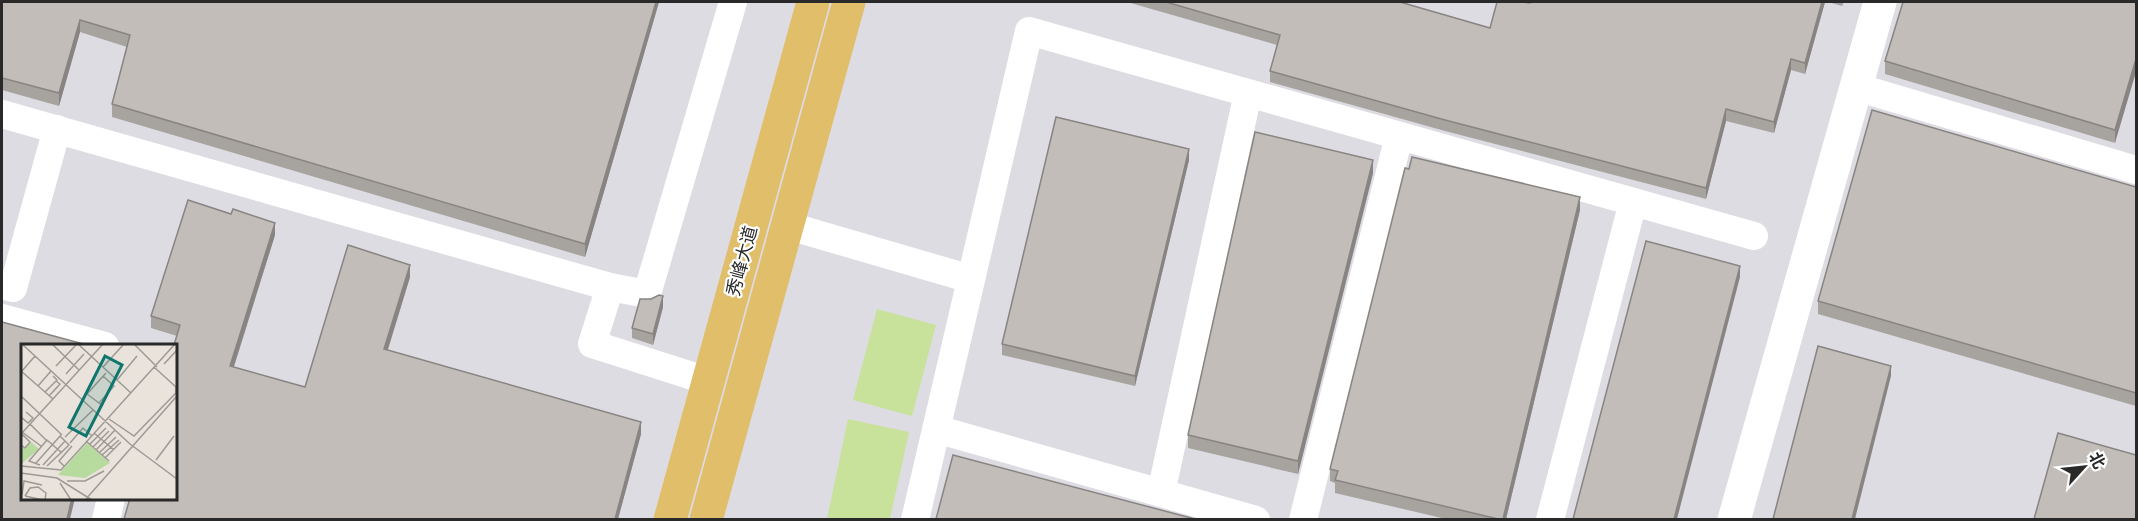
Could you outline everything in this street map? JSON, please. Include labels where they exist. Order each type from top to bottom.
[{"type":"main road","name":"秀峰大道","points":[[670,519],[813,2]]},
{"type":"main road","name":"秀峰大道","points":[[706,519],[789,226],[849,2]]},
{"type":"street","points":[[2,114],[610,287],[647,294],[733,2]]},
{"type":"street","points":[[1734,519],[1880,2]]},
{"type":"street","points":[[915,519],[1029,31],[1754,236]]},
{"type":"street","points":[[1856,87],[2136,170]]},
{"type":"street","points":[[1161,492],[1248,93]]},
{"type":"street","points":[[2,285],[13,288],[57,129]]},
{"type":"street","points":[[1303,519],[1399,136]]},
{"type":"street","points":[[1550,519],[1633,202]]},
{"type":"street","points":[[789,226],[971,279]]},
{"type":"street","points":[[610,287],[592,344],[708,381]]},
{"type":"street","points":[[2,318],[101,344]]},
{"type":"street","points":[[936,429],[1256,519]]},
{"type":"street","points":[[106,519],[111,500]]},
{"type":"shaded area","points":[[2,2],[2136,2],[2136,519],[2,519]]},
{"type":"green space","points":[[877,309],[936,325],[912,416],[853,400]]},
{"type":"green space","points":[[848,419],[909,432],[890,519],[827,519]]},
{"type":"building","points":[[2,2],[656,2],[585,244],[112,104],[130,35],[80,20],[59,93],[2,78]]},
{"type":"building","points":[[1166,2],[1400,2],[1490,28],[1497,2],[1822,2],[1805,63],[1791,59],[1774,122],[1726,109],[1706,188],[1445,120],[1270,71],[1280,35]]},
{"type":"building","points":[[1903,2],[2136,2],[2136,59],[2115,130],[1885,61]]},
{"type":"building","points":[[1872,110],[2136,187],[2136,393],[1818,301]]},
{"type":"building","points":[[1056,117],[1189,149],[1135,376],[1002,344]]},
{"type":"building","points":[[1255,132],[1373,160],[1298,461],[1188,435]]},
{"type":"building","points":[[1412,157],[1580,197],[1503,519],[1335,480],[1338,471],[1330,469],[1405,168],[1409,169]]},
{"type":"building","points":[[188,200],[231,214],[233,209],[275,223],[230,366],[305,387],[348,245],[410,265],[384,349],[641,422],[615,519],[124,519],[129,500],[177,500],[177,344],[174,344],[180,325],[151,316]]},
{"type":"building","points":[[1646,241],[1740,266],[1674,519],[1573,519]]},
{"type":"building","points":[[659,295],[663,296],[653,334],[632,328],[640,299],[651,299]]},
{"type":"building","points":[[2,322],[83,344],[21,344],[21,500],[72,500],[67,519],[2,519]]},
{"type":"building","points":[[1818,346],[1891,366],[1852,519],[1773,519]]},
{"type":"building","points":[[2058,433],[2136,455],[2136,519],[2034,519]]},
{"type":"building","points":[[953,455],[1195,519],[936,519]]}]
